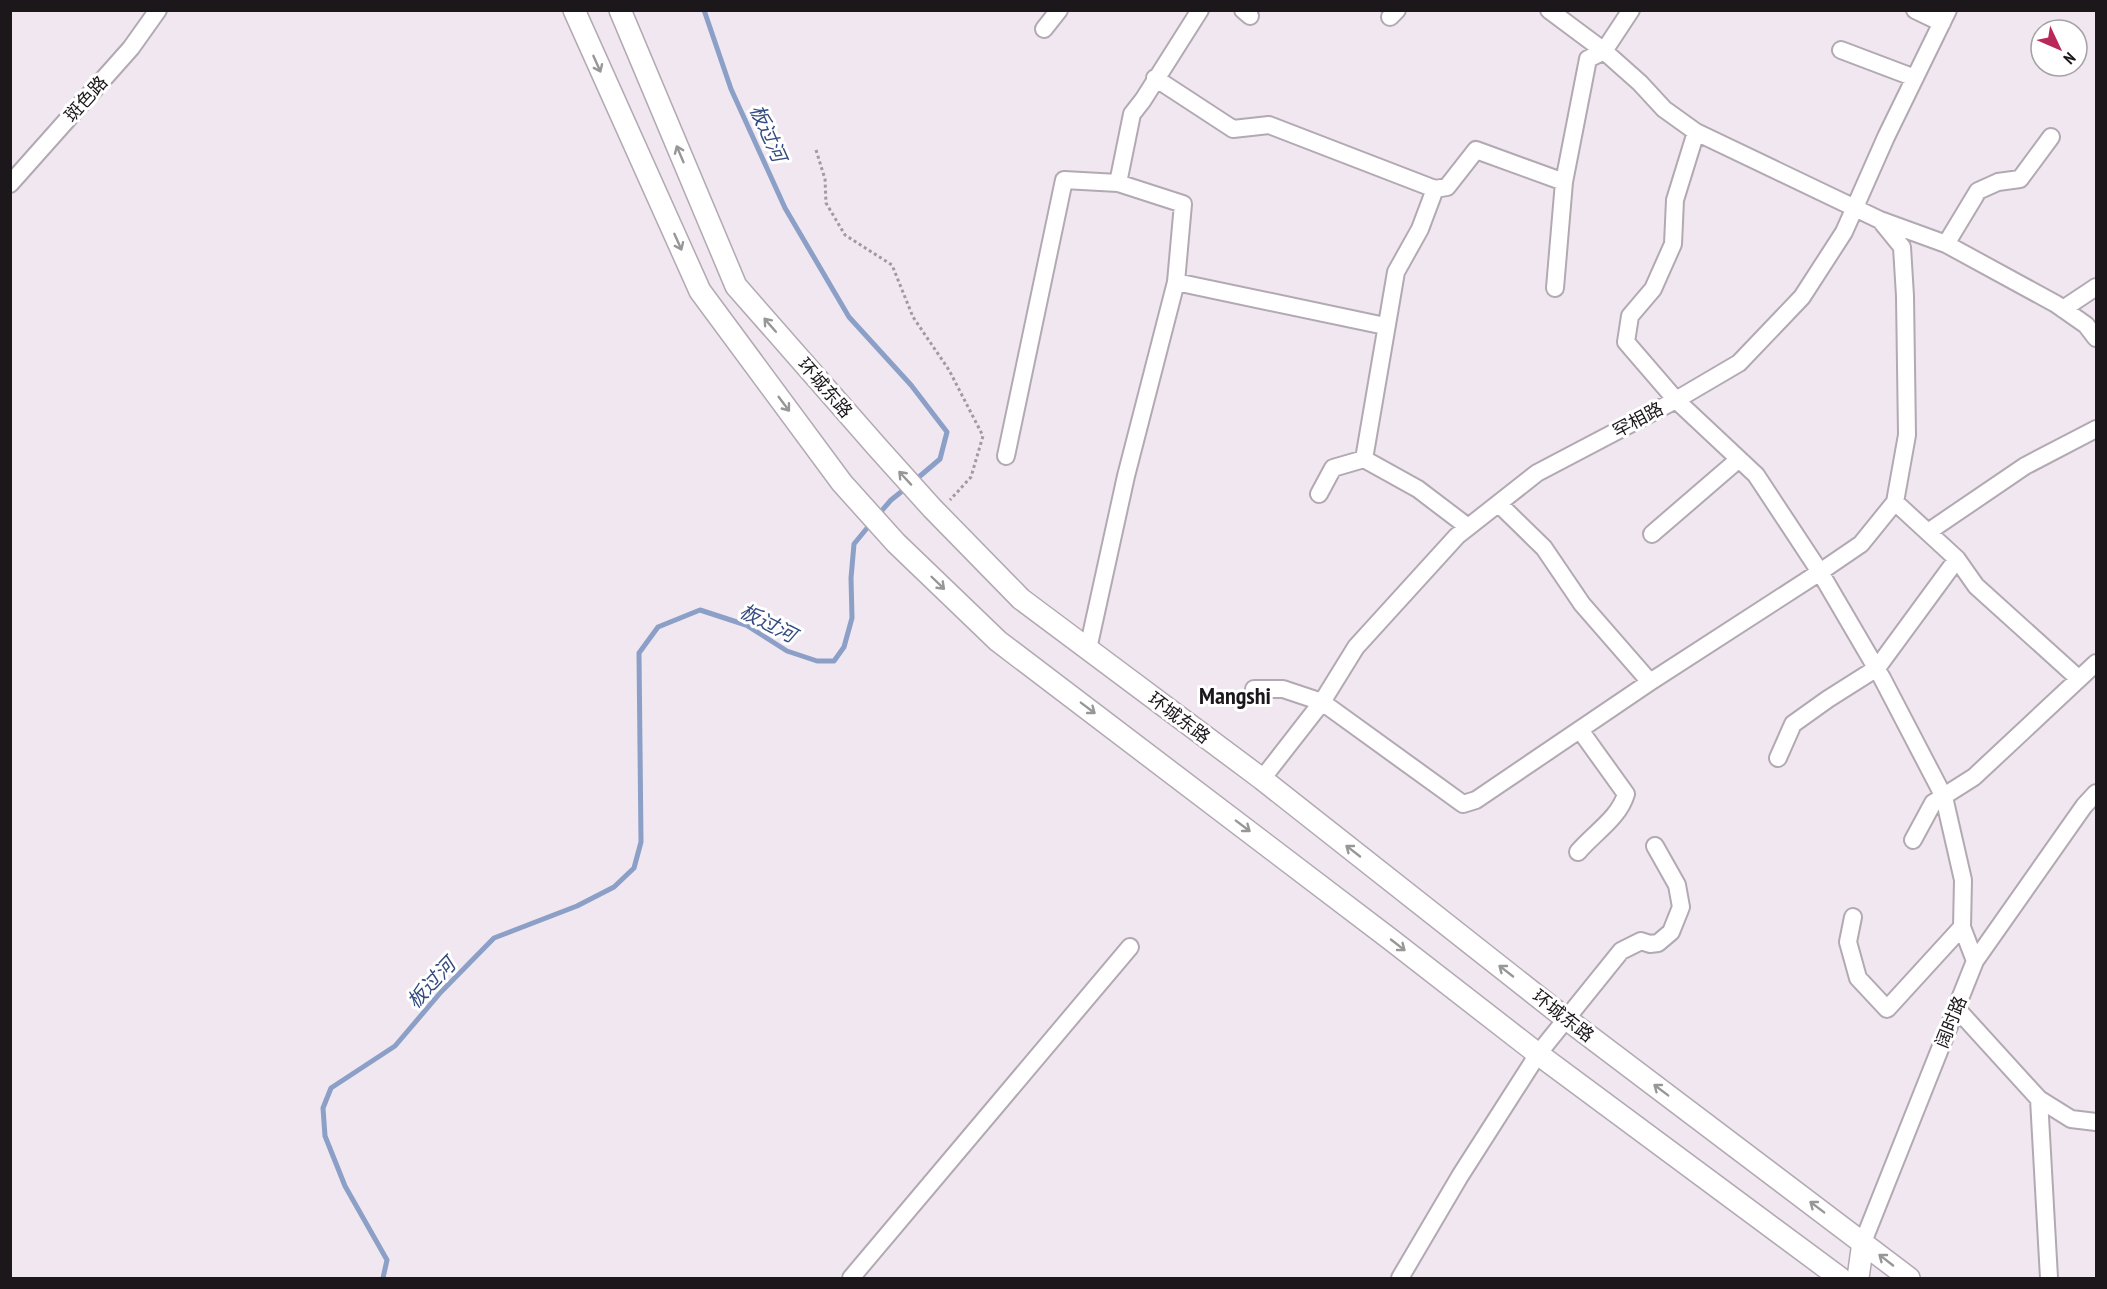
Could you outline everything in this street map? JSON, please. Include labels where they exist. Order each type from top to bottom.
[{"type":"main road","points":[[574,10],[700,291],[842,483],[896,543],[998,641],[1538,1054],[1840,1278]]},
{"type":"main road","name":"环城东路","points":[[620,10],[736,286],[878,448],[1022,599],[1262,779],[1567,1019],[1909,1278]]},
{"type":"main road","name":"阔时路","points":[[1858,1278],[1863,1242]]},
{"type":"street","name":"斑色路","points":[[10,184],[131,48],[158,10]]},
{"type":"street","points":[[1044,29],[1059,10]]},
{"type":"street","points":[[1118,183],[1132,114],[1200,10]]},
{"type":"street","points":[[1549,10],[1604,51],[1640,83],[1664,109],[1696,132],[1880,220],[1946,244],[2063,309],[2086,325],[2097,338]]},
{"type":"street","points":[[1555,288],[1564,182],[1588,59],[1604,51],[1631,10]]},
{"type":"street","points":[[1915,10],[1945,17]]},
{"type":"street","name":"罕相路","points":[[1262,779],[1322,702],[1356,647],[1468,527],[1537,473],[1676,400],[1739,363],[1802,297],[1844,232],[1945,17]]},
{"type":"street","points":[[1841,50],[1915,78]]},
{"type":"street","points":[[1155,78],[1233,129],[1269,125],[1435,189],[1447,187],[1476,150],[1564,182]]},
{"type":"street","points":[[1696,132],[1675,200],[1672,244],[1653,289],[1630,316],[1626,342],[1676,400],[1756,475],[1820,572],[1877,668],[1944,797],[1963,880],[1962,927],[1975,960]]},
{"type":"street","points":[[1946,244],[1978,191],[1998,182],[2020,179],[2051,137]]},
{"type":"street","points":[[1006,456],[1064,180],[1118,183],[1183,204],[1176,282],[1126,476],[1088,649]]},
{"type":"street","points":[[1364,459],[1395,272],[1420,229],[1435,189]]},
{"type":"street","points":[[1254,689],[1282,689],[1322,702],[1463,804],[1476,800],[1650,682],[1861,544],[1895,502],[1907,435],[1902,247],[1880,220]]},
{"type":"street","points":[[1176,282],[1385,326]]},
{"type":"street","points":[[2063,309],[2097,287]]},
{"type":"street","points":[[1929,532],[2025,465],[2097,429]]},
{"type":"street","points":[[1319,494],[1333,468],[1364,459],[1418,489],[1468,527]]},
{"type":"street","points":[[1652,534],[1739,459]]},
{"type":"street","points":[[1895,502],[1957,559],[1976,586],[2079,679]]},
{"type":"street","points":[[1498,504],[1544,548],[1582,604],[1650,682]]},
{"type":"street","points":[[1779,758],[1793,724],[1877,668],[1957,559]]},
{"type":"street","points":[[1913,840],[1933,802],[1974,777],[2097,663]]},
{"type":"street","points":[[1578,852],[1622,807],[1626,794],[1580,730]]},
{"type":"street","name":"阔时路","points":[[1863,1242],[1975,960],[2084,806],[2097,793]]},
{"type":"street","points":[[1400,1278],[1460,1176],[1538,1054],[1621,951],[1641,941],[1650,944],[1658,943],[1671,932],[1681,907],[1677,885],[1655,846]]},
{"type":"street","points":[[1853,917],[1848,942],[1858,978],[1887,1009],[1962,927]]},
{"type":"street","points":[[851,1278],[1130,947]]},
{"type":"street","points":[[1957,1008],[2039,1099],[2071,1119],[2097,1122]]},
{"type":"street","points":[[2039,1099],[2049,1278]]},
{"type":"path","points":[[816,150],[825,179],[826,202],[845,235],[892,265],[913,317],[949,370],[983,436],[971,477],[935,510]]},
{"type":"waterway","name":"板过河","points":[[704,10],[731,89],[785,208],[849,317],[911,385],[947,432],[940,459],[913,482]]},
{"type":"waterway","name":"板过河","points":[[878,515],[906,488]]},
{"type":"waterway","name":"板过河","points":[[383,1278],[387,1260],[345,1186],[325,1136],[323,1108],[331,1088],[395,1046],[441,992],[494,938],[577,906],[614,887],[634,868],[641,842],[639,653],[658,627],[700,610],[746,625],[787,651],[817,661],[834,661],[844,647],[852,618],[851,578],[854,544],[872,522]]},
{"type":"district","name":"Mangshi","points":[[1235,696]]}]
